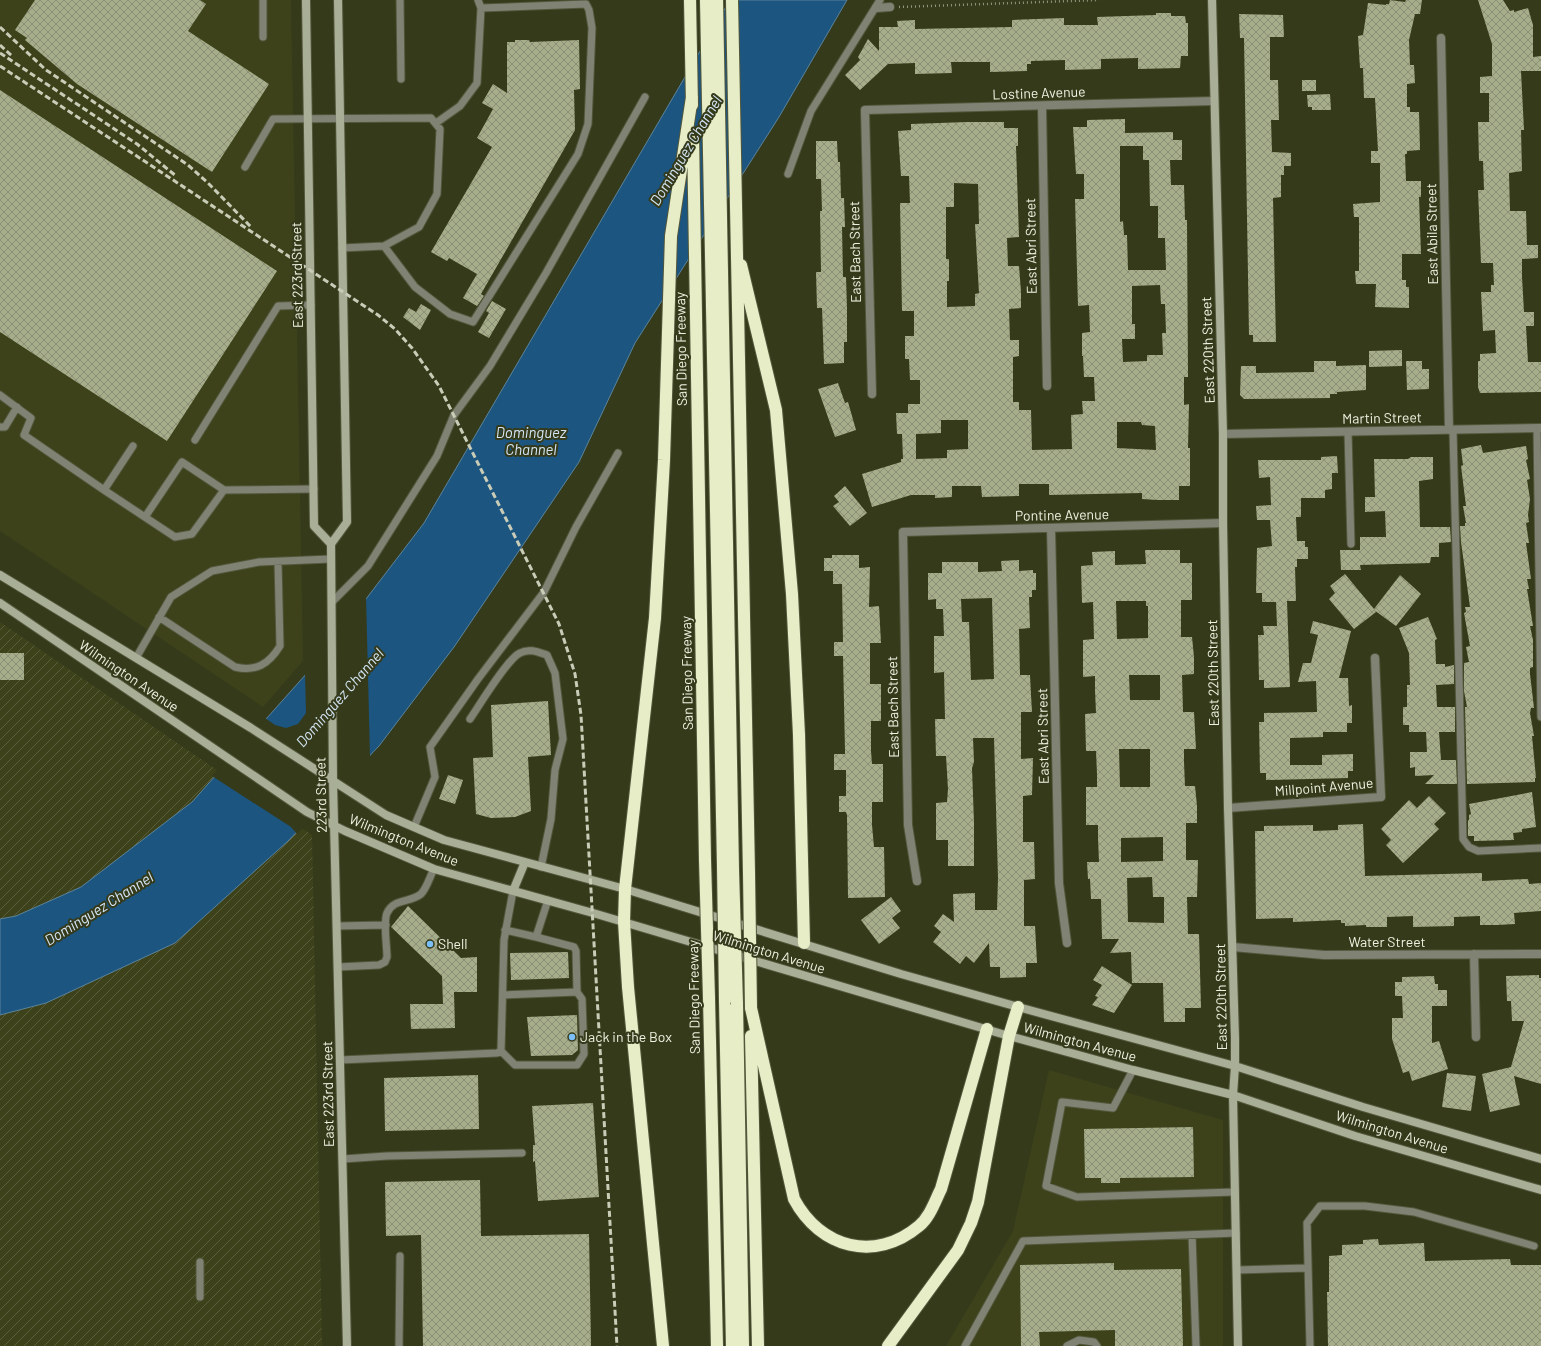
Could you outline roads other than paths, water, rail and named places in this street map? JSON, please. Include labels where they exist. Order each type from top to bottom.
[{"type":"highway","name":"San Diego Freeway","points":[[690,0],[705,860],[710,998],[716,1346]]},
{"type":"highway","points":[[706,0],[731,1002],[743,1346]]},
{"type":"highway","points":[[718,0],[728,869]]},
{"type":"highway","points":[[732,0],[758,1346]]},
{"type":"highway","points":[[663,1346],[629,1002],[624,922],[625,889],[656,618],[661,543],[671,236],[692,98]]},
{"type":"highway","points":[[736,243],[776,410],[792,594],[799,735],[804,943]]},
{"type":"highway","points":[[731,1002],[732,1346]]},
{"type":"highway","points":[[888,1346],[958,1250],[971,1223],[978,1202],[1009,1036],[1018,1007]]},
{"type":"highway","points":[[751,1008],[794,1199],[801,1213],[822,1234],[833,1240],[855,1246],[886,1245],[920,1225],[931,1210],[941,1189],[987,1029]]},
{"type":"main road","name":"East 223rd Street","points":[[306,0],[314,526],[331,544]]},
{"type":"main road","points":[[332,602],[331,544],[348,522],[338,0]]},
{"type":"main road","name":"East 220th Street","points":[[1212,0],[1223,434],[1228,808],[1236,1066],[1233,1095],[1238,1346]]},
{"type":"main road","name":"Wilmington Avenue","points":[[0,575],[251,728],[371,805],[414,827],[444,840],[625,889],[901,974],[1236,1066],[1363,1107],[1541,1159]]},
{"type":"main road","name":"Wilmington Avenue","points":[[0,602],[307,812],[345,831],[434,869],[624,922],[1009,1036],[1133,1070],[1233,1095],[1355,1136],[1541,1190]]},
{"type":"main road","name":"223rd Street","points":[[332,602],[333,782],[335,841]]},
{"type":"main road","name":"East 223rd Street","points":[[335,841],[347,1346]]},
{"type":"main road","points":[[513,890],[525,862]]},
{"type":"street","points":[[878,4],[890,7]]},
{"type":"street","name":"East Abila Street","points":[[1441,38],[1451,430]]},
{"type":"street","name":"Lostine Avenue","points":[[865,110],[1214,101]]},
{"type":"street","name":"East Abri Street","points":[[1042,106],[1047,386]]},
{"type":"street","name":"East Bach Street","points":[[865,110],[872,394]]},
{"type":"street","name":"Martin Street","points":[[1223,434],[1539,428]]},
{"type":"street","name":"Pontine Avenue","points":[[903,532],[1223,523]]},
{"type":"street","name":"East Abri Street","points":[[1051,528],[1059,883],[1067,943]]},
{"type":"street","name":"East Bach Street","points":[[903,532],[908,825],[917,881]]},
{"type":"street","name":"Millpoint Avenue","points":[[1228,808],[1381,797],[1375,658]]},
{"type":"street","name":"Water Street","points":[[1233,947],[1324,955],[1541,954]]},
{"type":"street","points":[[1474,954],[1476,1037]]},
{"type":"lane","points":[[263,0],[263,37]]},
{"type":"lane","points":[[400,0],[401,79]]},
{"type":"lane","points":[[436,123],[460,106],[476,83],[481,8],[478,0]]},
{"type":"lane","points":[[384,246],[415,287],[450,314],[473,322],[578,154],[588,124],[592,28],[589,10],[586,4],[481,8]]},
{"type":"lane","points":[[788,174],[811,110],[878,4]]},
{"type":"lane","points":[[332,602],[368,566],[433,462],[454,415],[490,366],[542,280],[645,98]]},
{"type":"lane","points":[[245,166],[273,119],[431,118],[440,129],[437,194],[419,227],[384,246],[342,248]]},
{"type":"lane","points":[[195,440],[278,306],[311,305]]},
{"type":"lane","points":[[0,395],[31,418],[24,435],[175,537],[192,534],[224,490]]},
{"type":"lane","points":[[0,427],[5,427],[16,406]]},
{"type":"lane","points":[[1539,428],[1541,717]]},
{"type":"lane","points":[[1451,430],[1464,839],[1469,847],[1478,851],[1541,848]]},
{"type":"lane","points":[[1348,432],[1351,544]]},
{"type":"lane","points":[[104,490],[133,446]]},
{"type":"lane","points":[[414,827],[435,777],[430,747],[478,679],[544,592],[576,527],[618,453]]},
{"type":"lane","points":[[145,517],[182,462],[224,490],[314,489]]},
{"type":"lane","points":[[136,658],[171,597],[212,571],[259,562],[331,559]]},
{"type":"lane","points":[[159,617],[235,667],[246,670],[263,665],[272,658],[280,646],[278,562]]},
{"type":"lane","points":[[470,719],[505,668],[520,653],[534,650],[547,655],[555,674],[563,739],[555,770],[551,819],[541,867]]},
{"type":"lane","points":[[338,967],[379,965],[385,962],[387,957],[386,914],[393,904],[404,899],[415,898],[422,893],[434,869]]},
{"type":"lane","points":[[505,930],[574,947],[576,951],[577,992],[582,999],[584,1054],[577,1065],[515,1065],[501,1051],[505,930],[513,890]]},
{"type":"lane","points":[[536,937],[548,900]]},
{"type":"lane","points":[[337,926],[386,924]]},
{"type":"lane","points":[[502,995],[577,992]]},
{"type":"lane","points":[[340,1060],[497,1053],[501,1051]]},
{"type":"lane","points":[[1133,1070],[1113,1108],[1062,1102],[1046,1186],[1077,1197],[1235,1192]]},
{"type":"lane","points":[[343,1159],[387,1156],[522,1153]]},
{"type":"lane","points":[[1310,1346],[1307,1223],[1320,1206],[1365,1206],[1414,1212],[1534,1246]]},
{"type":"lane","points":[[965,1346],[1022,1241],[1236,1233]]},
{"type":"lane","points":[[1192,1235],[1196,1346]]},
{"type":"lane","points":[[399,1346],[400,1256]]},
{"type":"lane","points":[[200,1262],[200,1297]]},
{"type":"lane","points":[[1237,1270],[1308,1268]]},
{"type":"lane","points":[[1067,1346],[1079,1340],[1094,1342],[1097,1346]]},
{"type":"water","name":"Dominguez Channel","points":[[730,0],[847,0],[779,117],[635,343],[579,462],[454,647],[379,746],[288,841],[175,943],[46,1003],[0,1015],[0,919],[16,916],[81,887],[192,802],[324,654],[424,523]]},
{"type":"railway","points":[[0,27],[46,70],[188,165],[252,228]]},
{"type":"railway","points":[[0,45],[12,56]]},
{"type":"railway","points":[[0,53],[137,144],[176,176]]},
{"type":"railway","points":[[0,66],[378,315],[395,329],[412,348],[439,386],[559,624],[575,674],[581,715],[617,1346]]},
{"type":"place","name":"Shell","points":[[430,944]]},
{"type":"place","name":"Jack in the Box","points":[[572,1037]]}]
